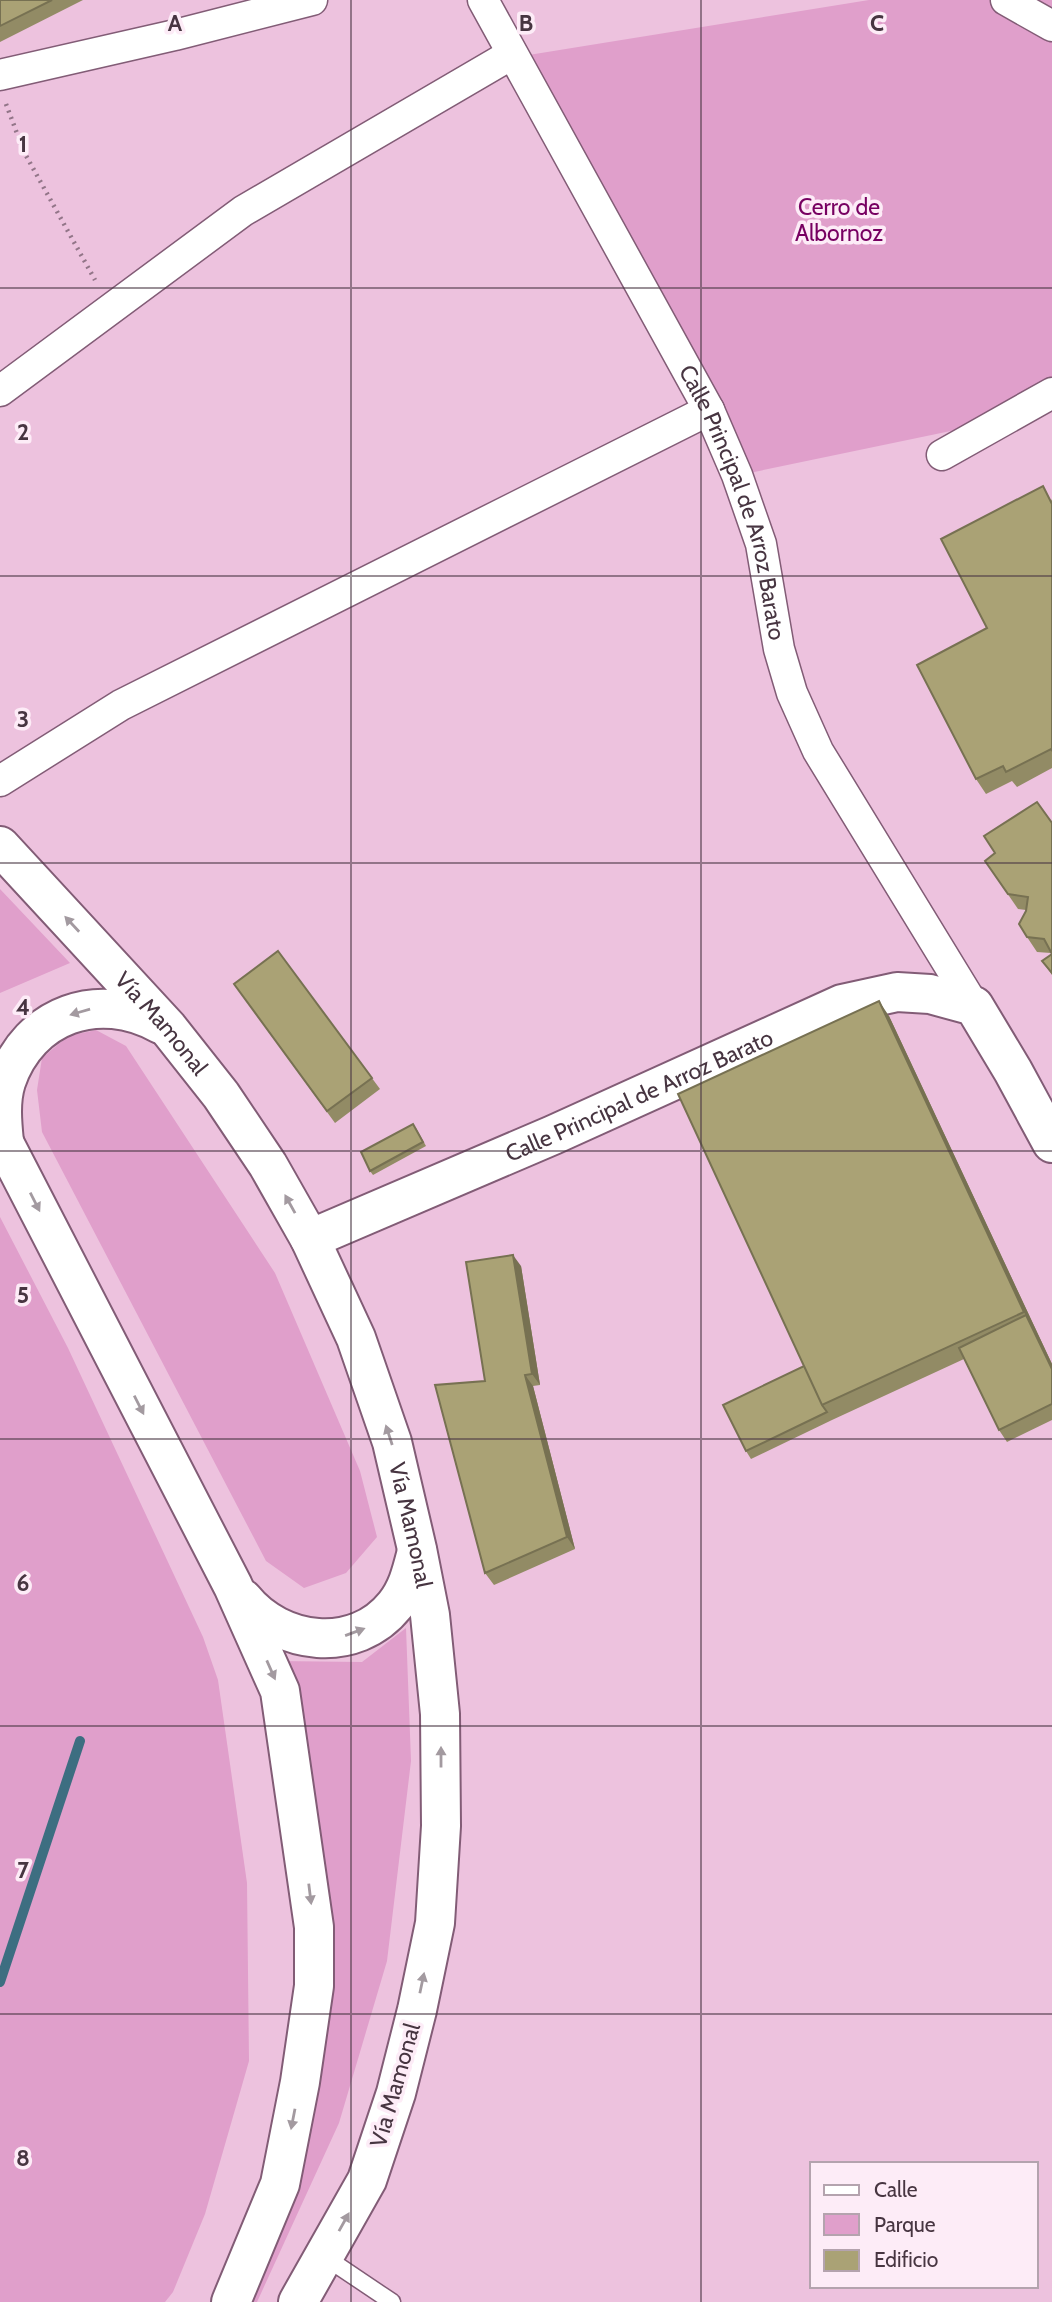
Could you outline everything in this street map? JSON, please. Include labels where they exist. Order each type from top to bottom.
[{"type":"main road","name":"Vía Mamonal","points":[[0,846],[168,1028],[220,1095],[268,1165],[310,1239],[356,1338],[392,1442],[418,1549],[430,1615],[440,1714],[441,1826],[435,1923],[417,2010],[367,2180],[298,2302]]},
{"type":"main road","name":"Calle Principal de Arroz Barato","points":[[310,1239],[553,1135],[842,1004],[897,992],[930,994],[974,1006],[1052,1143]]},
{"type":"main road","points":[[168,1028],[143,1014],[115,1008],[86,1009],[59,1019],[35,1035],[17,1057],[5,1084],[1,1113],[2,1138],[233,1586],[280,1691],[314,1927],[314,1986],[300,2082],[280,2184],[231,2302]]},
{"type":"main road","points":[[233,1586],[253,1611],[279,1629],[308,1638],[340,1637],[369,1626],[394,1606],[410,1579],[418,1549]]},
{"type":"street","points":[[2,88],[174,35],[312,0]]},
{"type":"street","points":[[1006,0],[1052,26]]},
{"type":"street","name":"Calle Principal de Arroz Barato","points":[[488,2],[512,54],[709,410],[737,475],[761,544],[779,649],[792,693],[818,751],[974,1006]]},
{"type":"street","points":[[0,391],[243,211],[512,54]]},
{"type":"street","points":[[942,455],[1052,393]]},
{"type":"street","points":[[0,781],[121,705],[709,410]]},
{"type":"lane","points":[[325,2257],[388,2301]]},
{"type":"path","points":[[2,88],[24,152],[111,309]]},
{"type":"green space","name":"Cerro de Albornoz","points":[[869,0],[1052,0],[1052,410],[730,477],[510,58]]},
{"type":"green space","points":[[0,889],[70,963],[0,993]]},
{"type":"green space","points":[[96,1030],[126,1046],[275,1273],[360,1471],[377,1537],[346,1573],[304,1588],[266,1561],[42,1132],[37,1090],[42,1058],[68,1036]]},
{"type":"green space","points":[[0,1217],[68,1348],[203,1637],[218,1680],[247,1883],[249,2061],[205,2214],[173,2292],[165,2302],[0,2302]]},
{"type":"green space","points":[[406,1628],[411,1761],[387,1961],[339,2123],[257,2302],[246,2302],[309,2106],[277,1661],[362,1662]]},
{"type":"building","points":[[0,0],[52,0],[0,26]]},
{"type":"building","points":[[1043,486],[1052,504],[1052,751],[1051,749],[1006,772],[1003,766],[976,779],[917,665],[987,628],[941,539]]},
{"type":"building","points":[[1037,802],[1052,823],[1052,954],[1044,939],[1027,937],[1019,924],[1026,911],[1028,897],[1008,894],[985,861],[995,853],[984,836]]},
{"type":"building","points":[[278,951],[372,1078],[327,1111],[234,984]]},
{"type":"building","points":[[1052,954],[1052,973],[1042,961]]},
{"type":"building","points":[[879,1001],[1024,1312],[822,1405],[678,1094]]},
{"type":"building","points":[[413,1124],[423,1142],[370,1171],[361,1152]]},
{"type":"building","points":[[513,1255],[532,1374],[525,1375],[567,1537],[485,1573],[435,1385],[485,1381],[466,1262]]},
{"type":"building","points":[[1026,1315],[1052,1369],[1052,1404],[999,1430],[959,1348]]},
{"type":"building","points":[[804,1366],[827,1412],[746,1451],[723,1405]]},
{"type":"waterway","points":[[0,1982],[80,1741]]}]
